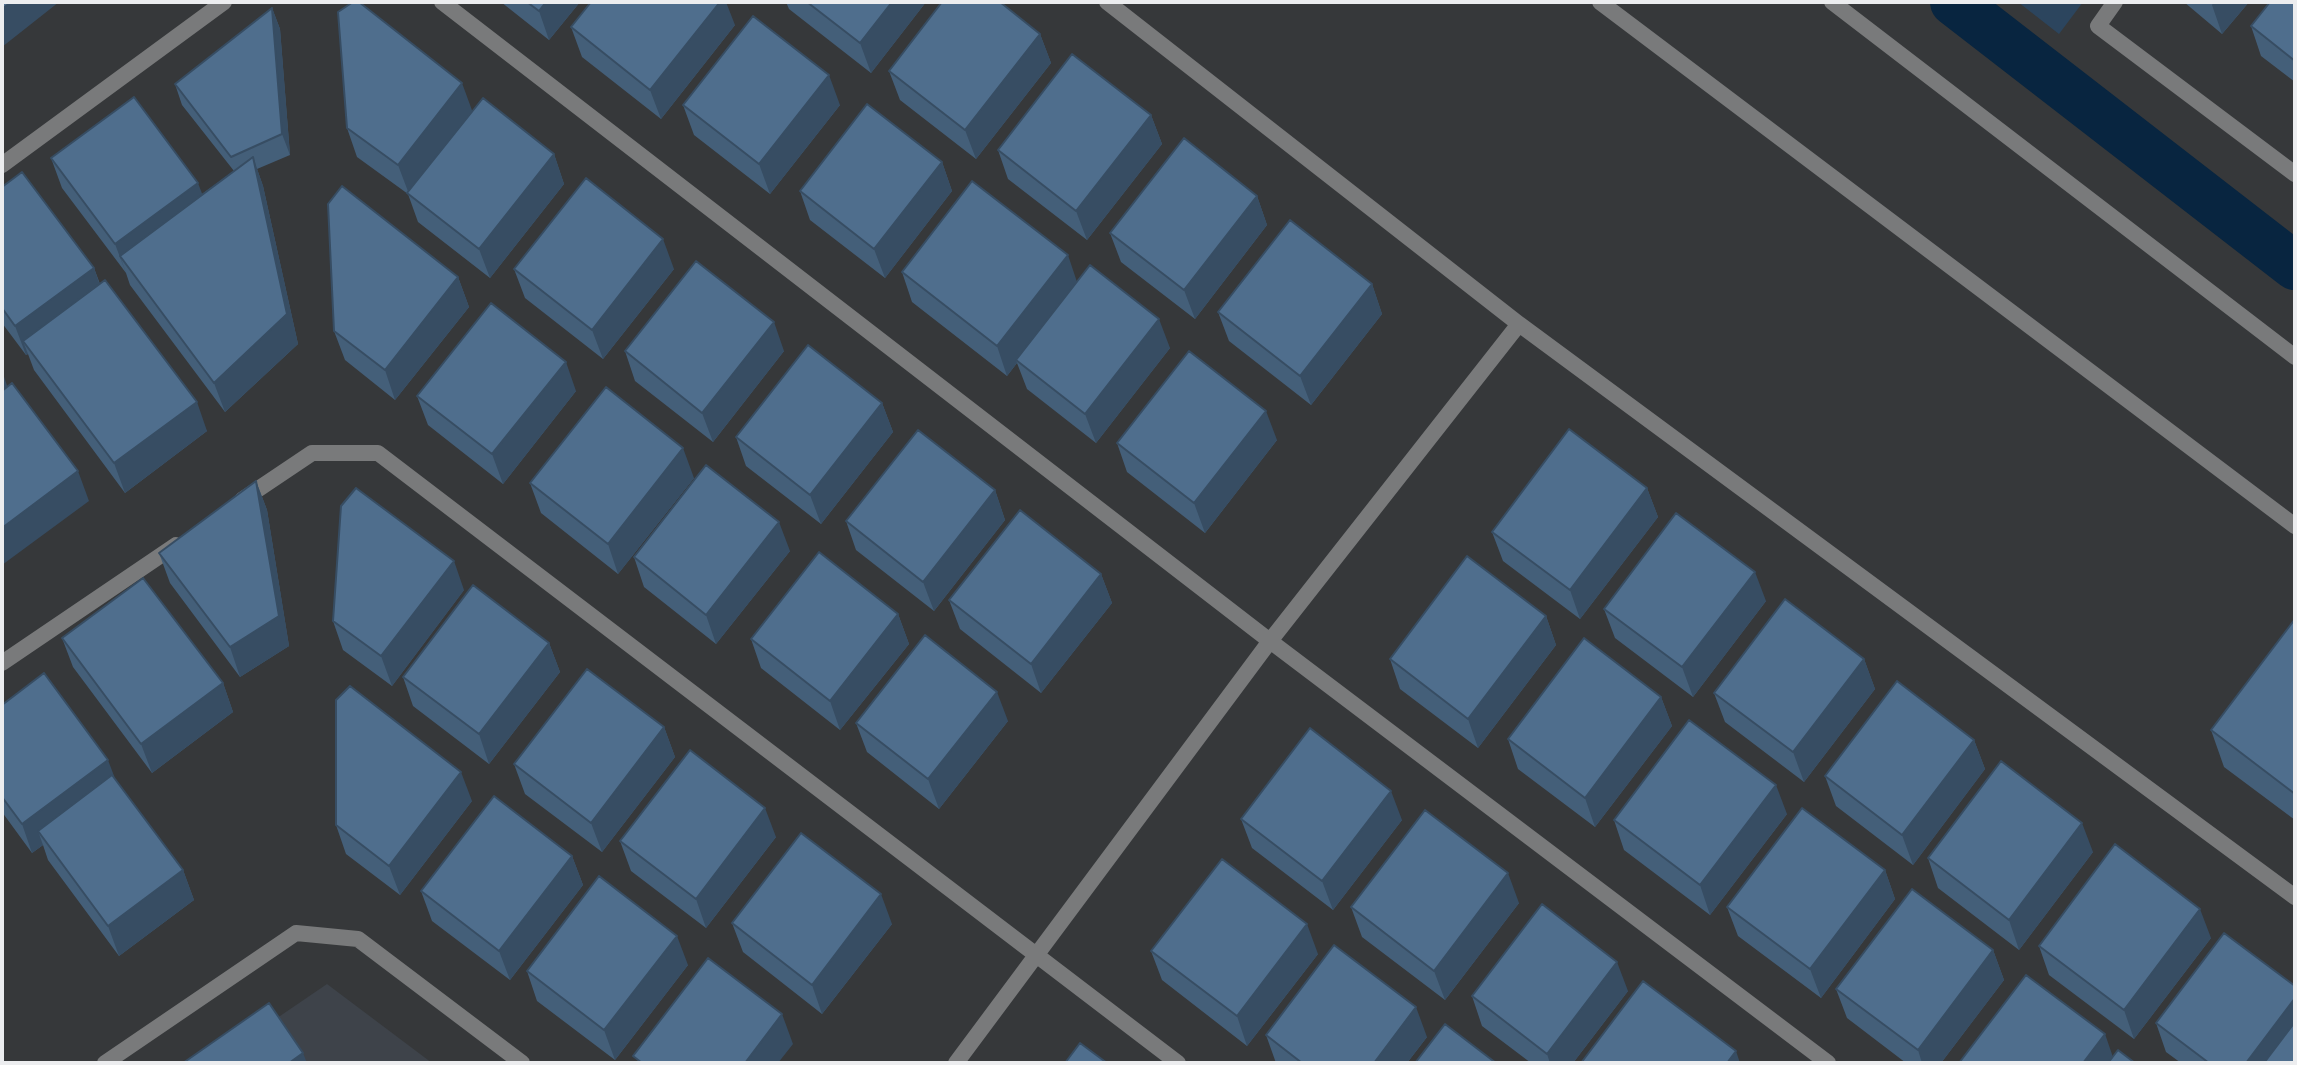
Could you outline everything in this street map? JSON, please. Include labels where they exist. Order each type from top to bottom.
[{"type":"street","points":[[2,165],[224,2]]},
{"type":"street","points":[[442,2],[1270,641],[1828,1063]]},
{"type":"street","points":[[1107,2],[1519,324],[2295,897]]},
{"type":"street","points":[[1600,2],[2295,526]]},
{"type":"street","points":[[1832,2],[2295,357]]},
{"type":"street","points":[[2115,2],[2098,26],[2295,174]]},
{"type":"street","points":[[956,1063],[1270,641],[1519,324]]},
{"type":"street","points":[[235,505],[312,453],[378,453],[1178,1063]]},
{"type":"street","points":[[2,663],[196,531]]},
{"type":"street","points":[[105,1063],[296,933],[358,939],[522,1063]]},
{"type":"shaded area","points":[[2018,2],[2083,2],[2059,34]]},
{"type":"shaded area","points":[[327,984],[432,1063],[211,1063]]},
{"type":"building","points":[[353,2],[359,2],[462,83],[398,165],[347,128],[338,12]]},
{"type":"building","points":[[527,2],[546,2],[539,11]]},
{"type":"building","points":[[591,2],[720,2],[650,90],[571,27]]},
{"type":"building","points":[[807,2],[892,2],[860,43]]},
{"type":"building","points":[[942,2],[1000,2],[1040,34],[965,130],[889,71]]},
{"type":"building","points":[[2270,2],[2295,2],[2295,61],[2251,26]]},
{"type":"building","points":[[272,8],[282,134],[231,157],[175,84]]},
{"type":"building","points":[[753,16],[829,75],[759,164],[683,105]]},
{"type":"building","points":[[1072,54],[1151,115],[1076,211],[998,150]]},
{"type":"building","points":[[134,97],[198,183],[115,244],[51,158]]},
{"type":"building","points":[[483,98],[554,154],[479,249],[407,193]]},
{"type":"building","points":[[867,104],[942,162],[874,249],[800,191]]},
{"type":"building","points":[[1184,138],[1257,196],[1184,290],[1110,233]]},
{"type":"building","points":[[253,157],[287,314],[214,383],[120,256]]},
{"type":"building","points":[[22,172],[94,268],[15,326],[2,308],[2,187]]},
{"type":"building","points":[[586,178],[663,239],[592,330],[514,269]]},
{"type":"building","points":[[972,181],[1068,255],[997,346],[902,272]]},
{"type":"building","points":[[342,186],[458,277],[385,370],[334,331],[328,204]]},
{"type":"building","points":[[1290,220],[1372,284],[1300,376],[1218,312]]},
{"type":"building","points":[[696,261],[774,322],[702,413],[625,351]]},
{"type":"building","points":[[1090,265],[1159,319],[1085,414],[1016,360]]},
{"type":"building","points":[[105,280],[197,402],[114,463],[23,341]]},
{"type":"building","points":[[491,303],[566,362],[492,454],[417,396]]},
{"type":"building","points":[[808,345],[882,403],[810,495],[736,437]]},
{"type":"building","points":[[1189,351],[1266,411],[1194,503],[1117,443]]},
{"type":"building","points":[[12,383],[78,471],[2,528],[2,391]]},
{"type":"building","points":[[606,387],[683,448],[608,544],[530,483]]},
{"type":"building","points":[[1569,429],[1647,488],[1570,590],[1492,532]]},
{"type":"building","points":[[918,430],[995,490],[923,582],[846,521]]},
{"type":"building","points":[[706,465],[779,522],[706,615],[634,557]]},
{"type":"building","points":[[256,481],[279,616],[230,647],[159,553]]},
{"type":"building","points":[[356,488],[454,561],[381,656],[333,621],[341,506]]},
{"type":"building","points":[[1020,510],[1101,574],[1031,664],[949,600]]},
{"type":"building","points":[[1676,513],[1755,572],[1682,667],[1604,609]]},
{"type":"building","points":[[819,552],[898,614],[830,701],[751,639]]},
{"type":"building","points":[[1467,556],[1546,616],[1468,719],[1390,659]]},
{"type":"building","points":[[143,578],[223,683],[141,744],[62,638]]},
{"type":"building","points":[[473,585],[549,643],[479,734],[403,677]]},
{"type":"building","points":[[1785,599],[1864,659],[1793,752],[1714,693]]},
{"type":"building","points":[[2295,619],[2295,794],[2211,730]]},
{"type":"building","points":[[925,635],[997,692],[928,779],[856,723]]},
{"type":"building","points":[[1584,638],[1661,697],[1585,798],[1508,739]]},
{"type":"building","points":[[587,669],[664,727],[591,823],[514,764]]},
{"type":"building","points":[[44,673],[108,760],[22,824],[2,797],[2,705]]},
{"type":"building","points":[[1897,681],[1974,740],[1902,835],[1825,776]]},
{"type":"building","points":[[350,686],[461,772],[389,866],[336,825],[336,700]]},
{"type":"building","points":[[1689,720],[1776,785],[1700,885],[1614,820]]},
{"type":"building","points":[[1310,728],[1391,791],[1322,881],[1241,819]]},
{"type":"building","points":[[690,750],[765,808],[696,899],[620,841]]},
{"type":"building","points":[[2001,761],[2082,823],[2009,920],[1928,858]]},
{"type":"building","points":[[112,775],[183,870],[108,926],[38,831]]},
{"type":"building","points":[[494,796],[572,856],[499,951],[421,891]]},
{"type":"building","points":[[1802,808],[1885,870],[1810,969],[1727,907]]},
{"type":"building","points":[[1425,810],[1508,873],[1434,971],[1351,907]]},
{"type":"building","points":[[801,833],[881,894],[812,985],[732,923]]},
{"type":"building","points":[[2115,844],[2200,909],[2124,1010],[2039,946]]},
{"type":"building","points":[[1222,859],[1307,924],[1237,1016],[1151,951]]},
{"type":"building","points":[[599,876],[677,936],[604,1030],[527,971]]},
{"type":"building","points":[[1912,889],[1993,950],[1918,1050],[1836,989]]},
{"type":"building","points":[[1542,904],[1617,962],[1547,1054],[1472,996]]},
{"type":"building","points":[[2224,933],[2295,986],[2295,998],[2246,1063],[2209,1063],[2156,1023]]},
{"type":"building","points":[[1334,945],[1416,1007],[1374,1063],[1302,1063],[1266,1035]]},
{"type":"building","points":[[708,958],[782,1014],[745,1063],[642,1063],[633,1056]]},
{"type":"building","points":[[2026,975],[2105,1034],[2083,1063],[1959,1063]]},
{"type":"building","points":[[1643,981],[1736,1051],[1727,1063],[1581,1063]]},
{"type":"building","points":[[269,1003],[303,1053],[289,1063],[183,1063]]},
{"type":"building","points":[[2295,1022],[2295,1063],[2264,1063]]},
{"type":"building","points":[[1445,1024],[1496,1063],[1415,1063]]},
{"type":"building","points":[[1080,1043],[1107,1063],[1065,1063]]},
{"type":"building","points":[[2118,1050],[2135,1063],[2108,1063]]},
{"type":"waterway","points":[[1954,2],[2295,266]]}]
